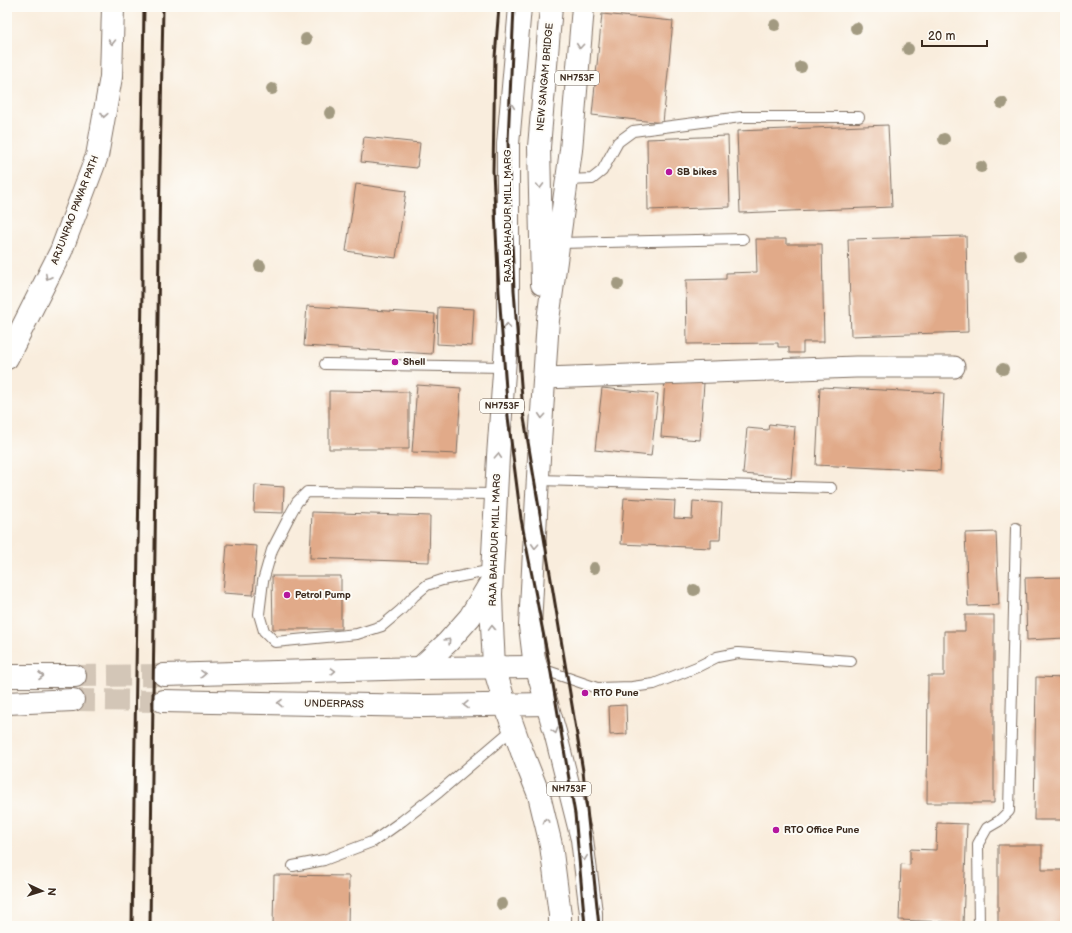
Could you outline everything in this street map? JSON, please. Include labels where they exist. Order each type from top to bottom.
[{"type":"main road","name":"ARJUNRAO PAWAR PATH","points":[[7,358],[61,251],[97,156],[111,76],[113,7]]},
{"type":"main road","name":"RAJA BAHADUR MILL MARG","points":[[520,7],[508,144],[508,317],[496,494],[491,594],[492,624],[494,667],[505,704],[539,795],[552,845],[560,926]]},
{"type":"main road","name":"NEW SANGAM BRIDGE","points":[[541,220],[539,147],[551,7]]},
{"type":"main road","name":"NH753F","points":[[583,7],[571,150],[548,320],[530,626],[536,667],[555,732],[582,839],[591,913],[591,926]]},
{"type":"main road","points":[[508,217],[541,220]]},
{"type":"main road","name":"NH753F","points":[[541,220],[545,378]]},
{"type":"main road","points":[[420,668],[448,642],[470,617],[492,575]]},
{"type":"main road","points":[[164,675],[420,668],[536,667]]},
{"type":"main road","points":[[7,676],[75,676]]},
{"type":"main road","points":[[7,703],[73,700]]},
{"type":"main road","name":"UNDERPASS","points":[[163,701],[424,706],[547,704]]},
{"type":"street","points":[[545,378],[856,367],[954,367]]},
{"type":"lane","points":[[567,180],[592,179],[602,171],[618,142],[633,131],[741,117],[859,117]]},
{"type":"lane","points":[[559,242],[743,239]]},
{"type":"lane","points":[[325,364],[504,367]]},
{"type":"lane","points":[[538,480],[831,488]]},
{"type":"lane","points":[[492,575],[442,580],[427,585],[382,626],[357,634],[275,642],[264,631],[259,614],[263,581],[272,550],[297,502],[307,492],[496,494]]},
{"type":"lane","points":[[979,926],[978,844],[987,828],[1000,821],[1009,811],[1016,528]]},
{"type":"lane","points":[[536,667],[597,688],[632,687],[654,684],[697,667],[717,656],[738,653],[851,661]]},
{"type":"lane","points":[[293,866],[324,860],[374,840],[402,821],[439,792],[514,728]]},
{"type":"building","points":[[602,14],[673,21],[663,123],[592,115]]},
{"type":"building","points":[[888,125],[892,207],[740,213],[737,131]]},
{"type":"building","points":[[728,136],[730,207],[648,210],[647,139]]},
{"type":"building","points":[[364,137],[420,143],[417,168],[361,162]]},
{"type":"building","points":[[356,184],[406,191],[396,258],[346,251]]},
{"type":"building","points":[[966,236],[968,332],[851,336],[848,239]]},
{"type":"building","points":[[756,239],[786,239],[786,244],[822,244],[824,342],[803,342],[803,353],[789,353],[789,347],[778,347],[778,343],[687,344],[686,280],[726,279],[726,273],[757,272]]},
{"type":"building","points":[[307,306],[435,314],[432,354],[304,346]]},
{"type":"building","points":[[438,307],[474,309],[472,346],[437,344]]},
{"type":"building","points":[[665,380],[704,383],[700,440],[661,437]]},
{"type":"building","points":[[417,385],[461,388],[457,454],[412,452]]},
{"type":"building","points":[[820,387],[944,393],[940,471],[816,465]]},
{"type":"building","points":[[602,388],[658,394],[651,456],[595,450]]},
{"type":"building","points":[[329,391],[409,392],[409,449],[329,449]]},
{"type":"building","points":[[769,424],[795,427],[791,478],[743,474],[747,428],[768,430]]},
{"type":"building","points":[[255,485],[284,487],[283,513],[254,512]]},
{"type":"building","points":[[624,498],[675,501],[674,518],[692,519],[693,501],[722,503],[720,540],[711,540],[711,548],[621,544]]},
{"type":"building","points":[[312,512],[430,516],[429,562],[310,558]]},
{"type":"building","points":[[996,532],[999,605],[968,606],[965,533]]},
{"type":"building","points":[[227,544],[257,546],[253,595],[223,593]]},
{"type":"building","points":[[272,576],[341,576],[341,629],[273,629]]},
{"type":"building","points":[[1065,577],[1065,638],[1027,640],[1025,578]]},
{"type":"building","points":[[965,615],[994,615],[994,803],[927,803],[928,676],[944,676],[944,631],[965,631]]},
{"type":"building","points":[[1036,677],[1065,678],[1065,820],[1034,820]]},
{"type":"building","points":[[626,705],[627,734],[610,735],[609,706]]},
{"type":"building","points":[[937,823],[967,824],[963,923],[899,920],[901,864],[910,865],[910,849],[936,850]]},
{"type":"building","points":[[998,845],[1042,845],[1042,870],[1065,870],[1065,926],[998,926]]},
{"type":"building","points":[[274,875],[349,876],[348,926],[273,926]]},
{"type":"tunnel","points":[[75,676],[164,675]]},
{"type":"tunnel","points":[[73,700],[163,701]]},
{"type":"railway","points":[[132,926],[142,292],[144,7]]},
{"type":"railway","points":[[150,926],[163,7]]},
{"type":"railway","points":[[499,7],[495,57],[493,171],[499,292],[508,417],[521,519],[551,673],[575,814],[585,926]]},
{"type":"railway","points":[[514,7],[508,141],[514,290],[523,412],[583,771],[599,926]]},
{"type":"place","name":"SB bikes","points":[[669,172]]},
{"type":"place","name":"Shell","points":[[395,362]]},
{"type":"place","name":"Petrol Pump","points":[[287,595]]},
{"type":"place","name":"RTO Pune","points":[[585,693]]},
{"type":"place","name":"RTO Office Pune","points":[[776,830]]}]
